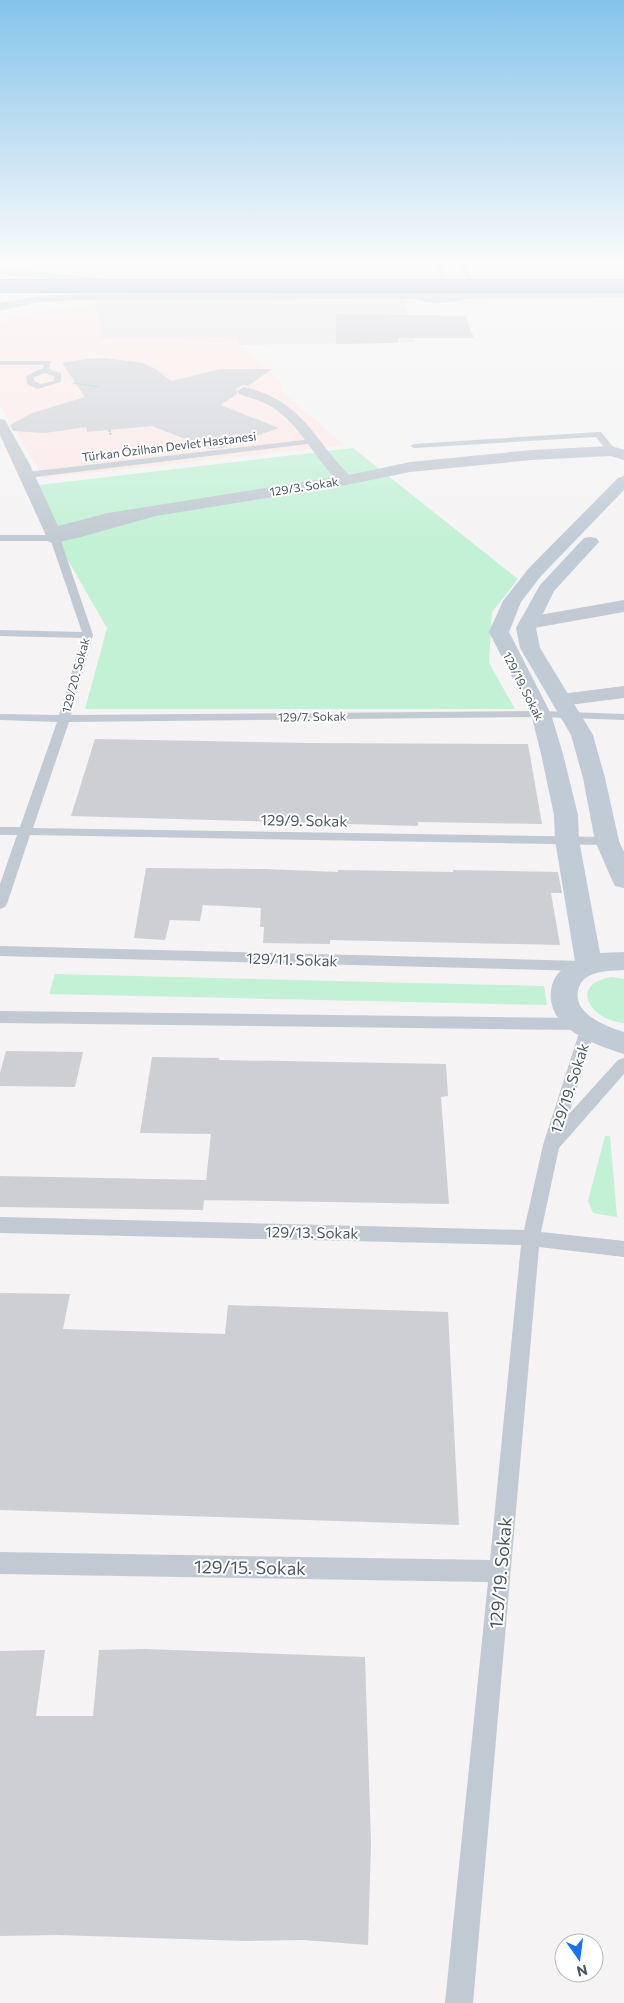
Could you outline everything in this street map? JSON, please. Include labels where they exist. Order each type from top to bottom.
[{"type":"main road","name":"129/19. Sokak","points":[[586,965],[567,840],[566,815],[552,754],[541,714],[502,643],[500,632],[501,624],[512,601],[535,572],[624,481]]},
{"type":"main road","points":[[528,624],[546,589],[624,506]]},
{"type":"main road","name":"129/19. Sokak","points":[[528,624],[526,628],[530,648],[582,735],[594,778],[607,841],[624,880]]},
{"type":"main road","points":[[624,961],[605,960],[576,970],[567,980],[563,993],[566,1006],[574,1019],[604,1038],[624,1042]]},
{"type":"street","name":"129/3. Sokak","points":[[244,391],[279,405],[298,422],[333,468],[346,480]]},
{"type":"street","name":"129/20. Sokak","points":[[0,423],[27,475],[54,535]]},
{"type":"street","points":[[346,480],[410,467],[448,463],[532,455],[618,453]]},
{"type":"street","name":"129/3. Sokak","points":[[54,535],[81,532],[154,511],[346,480]]},
{"type":"street","points":[[528,624],[624,606]]},
{"type":"street","points":[[566,708],[624,692]]},
{"type":"lane","points":[[0,363],[48,363],[45,370]]},
{"type":"lane","points":[[45,370],[58,375],[58,381],[52,385],[40,387],[30,382],[30,376],[45,370]]},
{"type":"lane","points":[[414,446],[598,434],[618,453]]},
{"type":"lane","name":"Türkan Özilhan Devlet Hastanesi","points":[[27,475],[313,441]]},
{"type":"lane","name":"129/3. Sokak","points":[[0,538],[54,535]]},
{"type":"lane","name":"129/20. Sokak","points":[[0,904],[64,719],[88,635],[54,535]]},
{"type":"lane","points":[[0,633],[88,635]]},
{"type":"lane","name":"129/7. Sokak","points":[[0,718],[541,714],[566,708],[624,717]]},
{"type":"lane","name":"129/9. Sokak","points":[[0,831],[607,841]]},
{"type":"lane","name":"129/11. Sokak","points":[[0,951],[586,965]]},
{"type":"lane","points":[[0,1017],[584,1027]]},
{"type":"lane","name":"129/19. Sokak","points":[[459,2003],[531,1238],[551,1145],[584,1027]]},
{"type":"lane","name":"129/19. Sokak","points":[[551,1145],[624,1064]]},
{"type":"lane","name":"129/13. Sokak","points":[[0,1225],[531,1238],[624,1249]]},
{"type":"lane","name":"129/15. Sokak","points":[[0,1564],[501,1572]]},
{"type":"path","points":[[58,381],[100,387]]},
{"type":"path","points":[[109,430],[111,435]]},
{"type":"shaded area","points":[[0,357],[254,357],[278,378],[285,394],[344,445],[44,478],[0,404]]},
{"type":"green space","points":[[353,448],[518,579],[492,612],[489,663],[515,709],[85,709],[107,628],[55,538],[31,486]]},
{"type":"green space","points":[[55,974],[544,986],[547,1005],[49,994]]},
{"type":"green space","points":[[611,977],[624,979],[624,1023],[612,1021],[594,1010],[587,995],[590,987],[598,981]]},
{"type":"green space","points":[[605,1136],[610,1136],[617,1217],[593,1213],[588,1201]]},
{"type":"building","points":[[105,358],[143,363],[156,369],[171,381],[221,369],[272,369],[248,386],[243,385],[236,389],[237,394],[221,405],[279,428],[222,448],[211,449],[152,426],[87,432],[86,427],[45,433],[13,431],[10,425],[32,413],[85,397],[62,363]]},
{"type":"building","points":[[95,739],[308,743],[528,744],[542,824],[418,822],[418,826],[71,816]]},
{"type":"building","points":[[146,868],[338,872],[338,870],[453,872],[453,870],[558,872],[562,893],[551,893],[560,945],[330,940],[330,944],[263,943],[264,927],[260,927],[261,908],[203,905],[200,921],[170,920],[165,940],[134,938]]},
{"type":"building","points":[[6,1051],[83,1052],[75,1087],[0,1086],[0,1073]]},
{"type":"building","points":[[152,1057],[446,1064],[448,1096],[441,1097],[449,1204],[204,1200],[211,1134],[140,1133]]},
{"type":"building","points":[[0,1176],[206,1180],[203,1210],[0,1207]]},
{"type":"building","points":[[0,1293],[70,1294],[63,1329],[225,1334],[228,1305],[448,1312],[459,1525],[0,1510]]},
{"type":"building","points":[[145,1649],[365,1657],[371,1843],[368,1945],[304,1940],[246,1941],[57,1935],[0,1936],[0,1651],[45,1650],[36,1716],[93,1716],[99,1650]]}]
